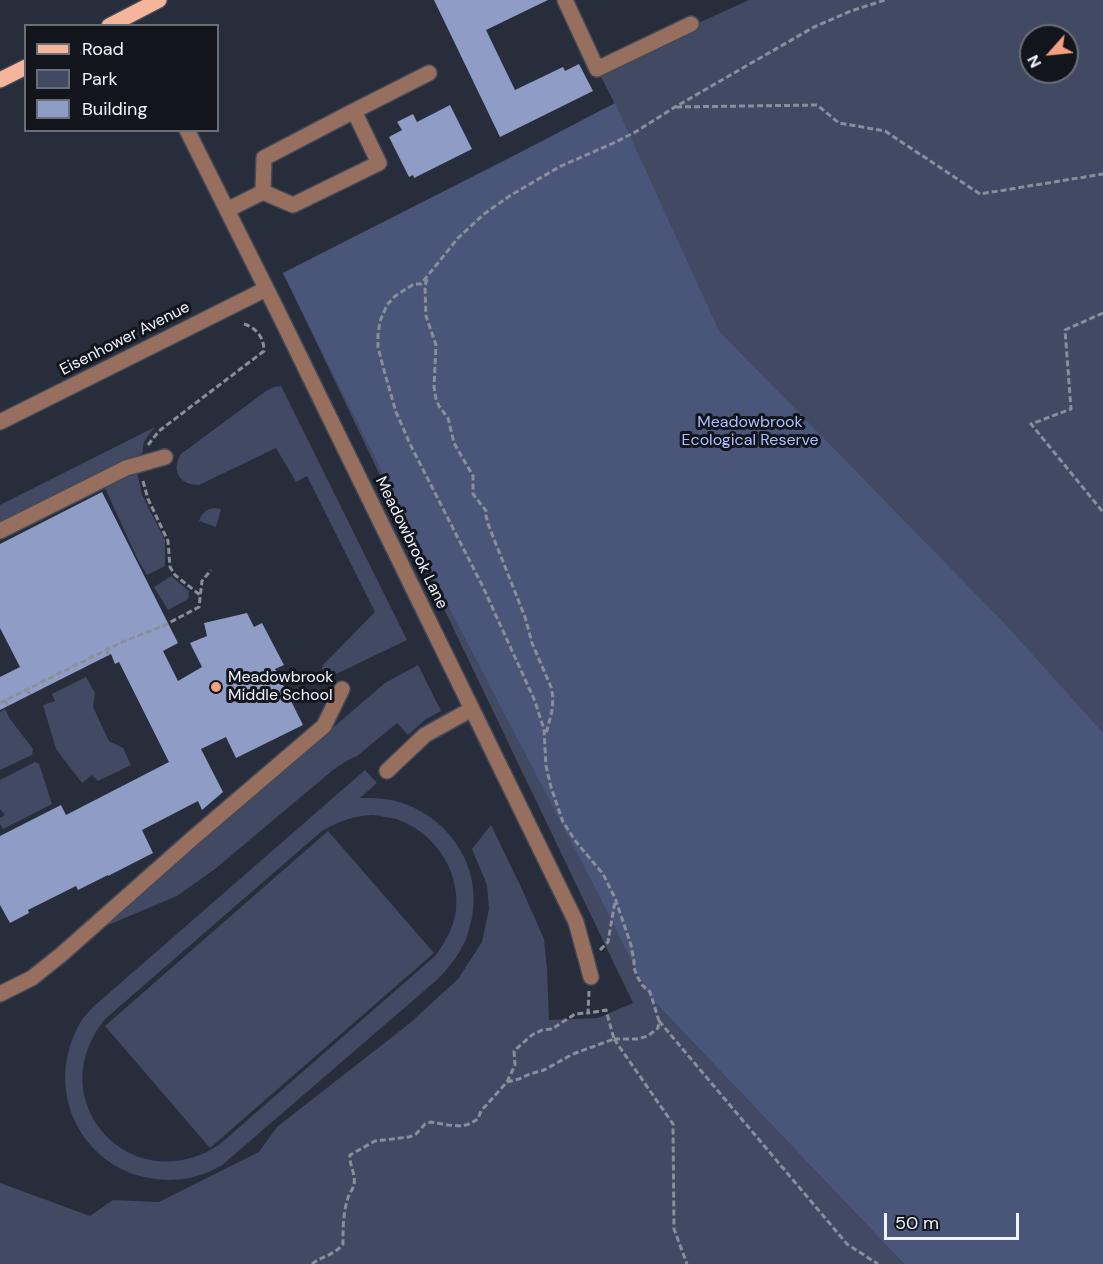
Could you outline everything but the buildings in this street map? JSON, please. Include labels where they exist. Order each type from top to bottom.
[{"type":"main road","points":[[117,24],[132,20],[159,0]]},
{"type":"main road","points":[[0,80],[24,69]]},
{"type":"street","points":[[565,0],[597,69],[691,24]]},
{"type":"street","points":[[263,192],[264,158],[429,73]]},
{"type":"street","points":[[227,210],[263,192],[293,205],[378,163],[354,111]]},
{"type":"street","name":"Meadowbrook Lane","points":[[188,132],[576,922],[590,975]]},
{"type":"street","name":"Eisenhower Avenue","points":[[0,422],[266,289]]},
{"type":"street","points":[[0,531],[126,468],[165,457]]},
{"type":"street","points":[[0,994],[32,978],[62,954],[324,726],[342,689]]},
{"type":"street","points":[[387,771],[425,735],[472,709]]},
{"type":"path","points":[[878,1264],[848,1244],[659,1021],[650,992],[642,985],[634,968],[631,945],[616,899],[603,874],[563,822],[556,807],[546,766],[545,736],[534,699],[396,412],[378,347],[378,334],[380,321],[387,304],[403,290],[414,284],[422,284],[458,238],[493,207],[561,166],[616,142],[814,27],[851,11],[885,0]]},
{"type":"path","points":[[675,107],[817,105],[839,123],[885,131],[980,194],[1103,174]]},
{"type":"path","points":[[427,278],[426,316],[436,345],[434,387],[436,399],[448,418],[454,443],[473,476],[473,494],[487,512],[488,524],[525,617],[532,643],[551,687],[554,698],[545,736]]},
{"type":"path","points":[[1103,313],[1065,330],[1071,409],[1032,424],[1103,512]]},
{"type":"path","points":[[200,595],[175,575],[170,567],[168,541],[143,485],[142,463],[150,441],[159,431],[264,351],[264,344],[259,334],[254,328],[244,324]]},
{"type":"path","points":[[0,703],[106,650],[199,608],[202,581],[211,570]]},
{"type":"path","points":[[106,650],[109,655]]},
{"type":"path","points":[[27,689],[30,695]]},
{"type":"path","points":[[5,700],[8,706]]},
{"type":"path","points":[[608,942],[616,899]]},
{"type":"path","points":[[588,1013],[590,975]]},
{"type":"path","points":[[312,1264],[319,1258],[335,1252],[343,1244],[344,1213],[348,1194],[354,1184],[350,1155],[375,1141],[409,1137],[431,1122],[462,1126],[469,1124],[477,1119],[507,1082],[516,1065],[514,1051],[527,1039],[542,1030],[552,1029],[575,1014],[606,1010],[614,1038],[673,1124],[674,1229],[687,1264]]},
{"type":"path","points":[[507,1082],[544,1070],[573,1054],[614,1038],[638,1039],[648,1036],[657,1028],[659,1021]]},
{"type":"green space","name":"Meadowbrook Ecological Reserve","points":[[749,0],[1103,0],[1103,1263],[652,999],[904,1264],[0,1264],[0,1183],[90,1216],[113,1200],[159,1202],[259,1152],[277,1127],[410,1023],[458,979],[482,942],[489,909],[487,885],[472,849],[491,825],[544,939],[549,1020],[598,1018],[633,1003],[283,273],[615,104],[597,69]]},
{"type":"green space","name":"Meadowbrook Ecological Reserve","points":[[615,103],[719,331],[1005,624],[1103,733],[1103,1264],[904,1264],[649,996],[456,621],[283,273]]},
{"type":"green space","points":[[281,386],[407,640],[332,676],[324,674],[322,667],[324,664],[375,612],[307,476],[296,482],[276,448],[199,485],[186,482],[177,471],[181,454],[266,391]]},
{"type":"green space","points":[[155,427],[144,442],[143,452],[138,456],[0,524],[0,505]]},
{"type":"green space","points":[[137,472],[142,495],[165,540],[165,566],[147,575],[105,488]]},
{"type":"green space","points":[[215,508],[221,509],[216,527],[199,521],[205,512]]},
{"type":"green space","points":[[171,576],[189,591],[188,599],[168,610],[154,587]]},
{"type":"green space","points":[[418,665],[441,711],[426,719],[408,735],[397,723],[357,756],[333,770],[215,869],[177,896],[108,925],[106,922],[385,683]]},
{"type":"green space","points":[[86,677],[95,693],[93,707],[109,741],[123,748],[131,765],[98,781],[92,775],[82,783],[56,749],[43,705],[55,701],[52,694]]},
{"type":"green space","points":[[5,709],[33,749],[32,755],[0,770],[0,712]]},
{"type":"green space","points":[[35,762],[39,764],[52,804],[3,829],[0,818],[5,815],[0,809],[0,780]]},
{"type":"green space","points":[[365,770],[377,783],[360,798],[392,800],[419,810],[448,833],[459,847],[467,863],[474,899],[472,918],[463,946],[448,968],[221,1166],[205,1173],[176,1180],[152,1179],[136,1175],[114,1165],[96,1151],[82,1134],[72,1114],[66,1092],[66,1070],[70,1047],[79,1025],[93,1007]],"holes":[[[373,815],[396,819],[422,833],[442,854],[449,867],[454,880],[456,910],[448,934],[435,956],[219,1145],[186,1159],[155,1161],[127,1152],[104,1134],[89,1109],[83,1081],[87,1050],[105,1019],[322,831],[346,820]]]},
{"type":"green space","points":[[328,831],[434,953],[210,1148],[105,1026]]},
{"type":"place","name":"Meadowbrook Middle School","points":[[216,687]]}]
